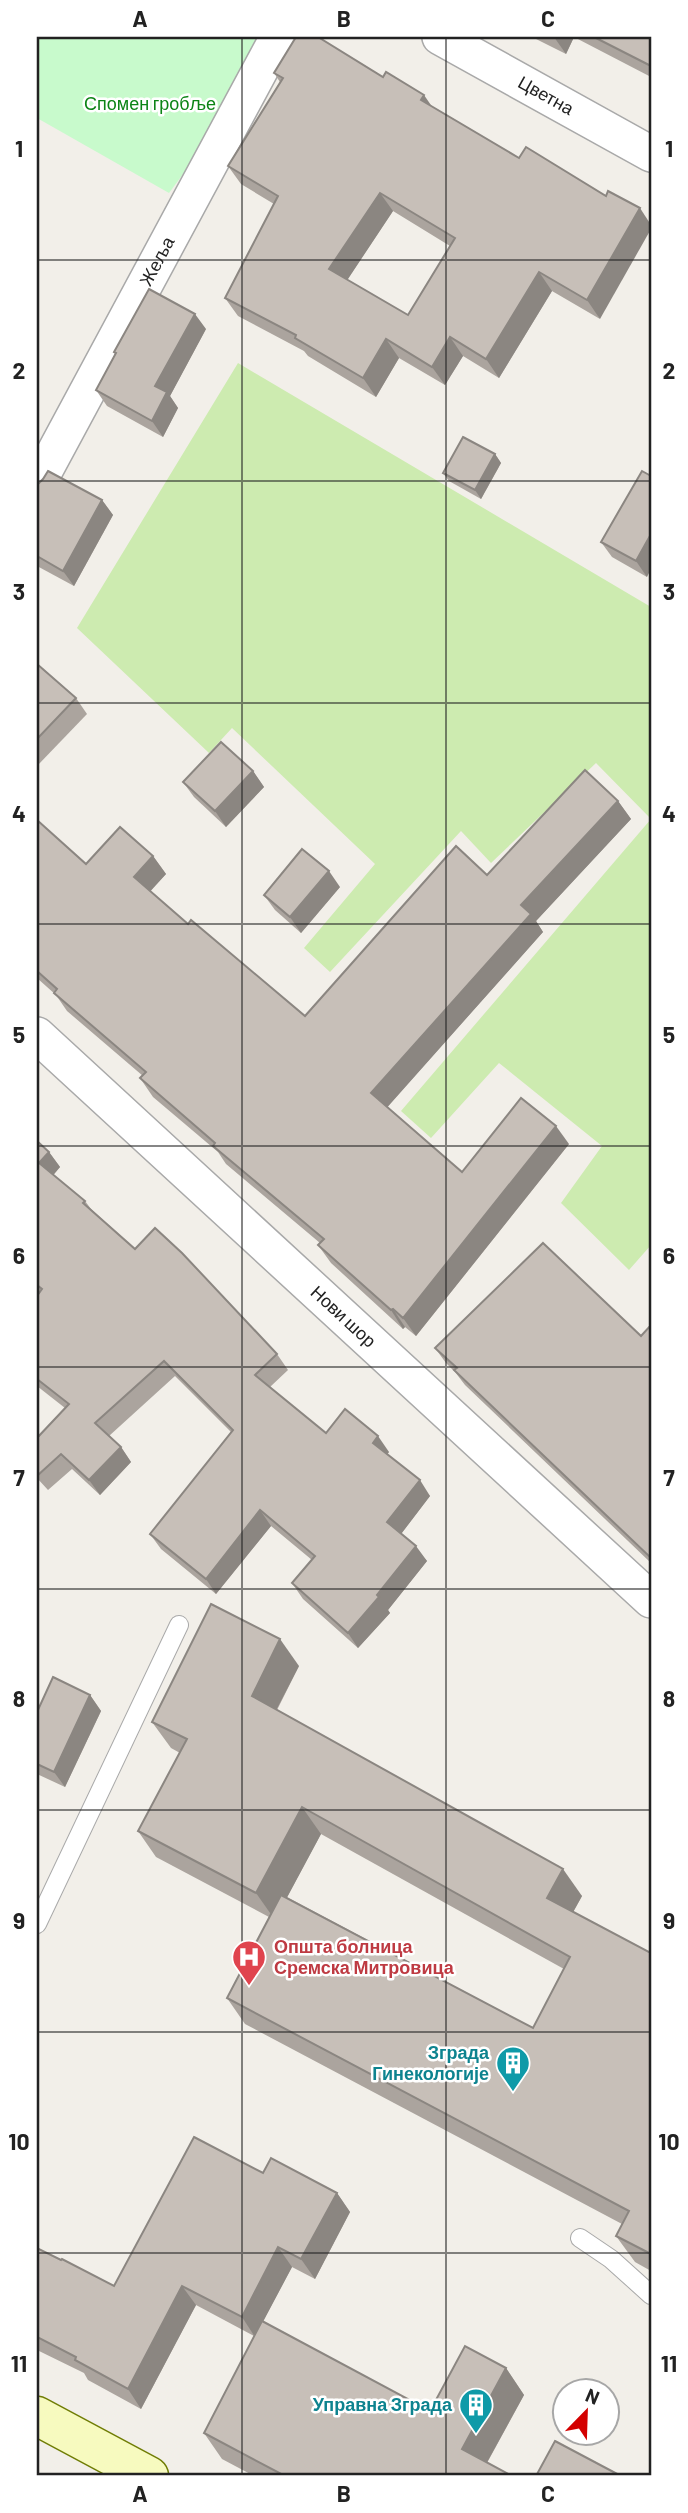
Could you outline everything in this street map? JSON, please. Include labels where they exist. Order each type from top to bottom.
[{"type":"main road","points":[[37,2416],[149,2476]]},
{"type":"street","name":"Жеља","points":[[37,485],[278,37]]},
{"type":"street","name":"Цветна","points":[[440,37],[651,154]]},
{"type":"street","name":"Нови шор","points":[[37,1035],[651,1600]]},
{"type":"lane","points":[[37,1924],[179,1625]]},
{"type":"lane","points":[[580,2238],[611,2259],[651,2295]]},
{"type":"green space","name":"Спомен гробље","points":[[37,37],[285,37],[169,193],[37,118]]},
{"type":"green space","points":[[238,363],[651,607],[651,819],[596,763],[491,863],[461,831],[330,972],[304,948],[375,864],[232,728],[209,753],[77,628]]},
{"type":"green space","points":[[651,819],[651,1245],[629,1270],[561,1203],[602,1146],[499,1063],[431,1138],[401,1111]]},
{"type":"building","points":[[296,37],[318,37],[383,77],[386,72],[424,95],[421,100],[519,158],[526,147],[606,196],[608,191],[640,208],[587,300],[539,272],[486,359],[450,337],[432,367],[386,339],[363,378],[295,338],[296,335],[225,298],[278,196],[228,166],[283,78],[274,73]],"holes":[[[380,193],[455,238],[408,315],[329,269]]]},
{"type":"building","points":[[594,37],[651,37],[651,66]]},
{"type":"building","points":[[149,289],[195,314],[155,386],[167,392],[152,421],[96,390]]},
{"type":"building","points":[[463,437],[495,454],[475,490],[443,473]]},
{"type":"building","points":[[48,471],[102,500],[63,571],[37,556],[37,485]]},
{"type":"building","points":[[642,471],[651,476],[651,534],[636,561],[601,542]]},
{"type":"building","points":[[37,664],[76,698],[37,739]]},
{"type":"building","points":[[221,742],[253,771],[215,811],[183,782]]},
{"type":"building","points":[[585,770],[618,801],[521,905],[531,914],[371,1093],[462,1172],[521,1098],[556,1126],[403,1318],[318,1245],[324,1239],[213,1146],[215,1143],[140,1078],[146,1072],[54,993],[57,989],[37,971],[37,820],[86,864],[120,827],[153,856],[134,877],[188,924],[191,920],[305,1016],[456,846],[487,875]]},
{"type":"building","points":[[302,849],[329,871],[290,917],[264,895]]},
{"type":"building","points":[[37,1141],[49,1152],[39,1163],[85,1201],[83,1203],[135,1249],[155,1228],[277,1354],[255,1375],[326,1433],[345,1409],[378,1436],[373,1443],[420,1480],[387,1522],[416,1546],[377,1595],[379,1597],[348,1633],[292,1583],[315,1556],[260,1510],[206,1579],[150,1534],[233,1430],[164,1361],[95,1423],[121,1447],[89,1480],[61,1454],[37,1474],[37,1438],[69,1404],[37,1379],[37,1296],[42,1289],[37,1285]]},
{"type":"building","points":[[543,1243],[641,1336],[651,1325],[651,1558],[454,1370],[457,1368],[435,1348]]},
{"type":"building","points":[[211,1604],[280,1639],[252,1696],[563,1869],[547,1898],[651,1953],[651,2254],[616,2236],[629,2211],[227,1998],[281,1895],[533,2028],[570,1957],[302,1807],[256,1893],[138,1831],[187,1739],[152,1722]]},
{"type":"building","points":[[53,1677],[90,1695],[54,1772],[37,1764],[37,1712]]},
{"type":"building","points":[[194,2137],[263,2173],[271,2158],[337,2193],[301,2259],[278,2247],[242,2317],[182,2286],[128,2389],[37,2337],[37,2248],[114,2286]]},
{"type":"building","points":[[262,2321],[430,2411],[465,2346],[506,2368],[462,2449],[512,2476],[285,2476],[204,2433]]},
{"type":"building","points":[[552,2446],[564,2446],[621,2476],[536,2476]]},
{"type":"place","name":"Општа болница Сремска Митровица","points":[[249,1987]]},
{"type":"place","name":"Зграда Гинекологије","points":[[513,2093]]},
{"type":"place","name":"Управна Зграда","points":[[476,2435]]}]
